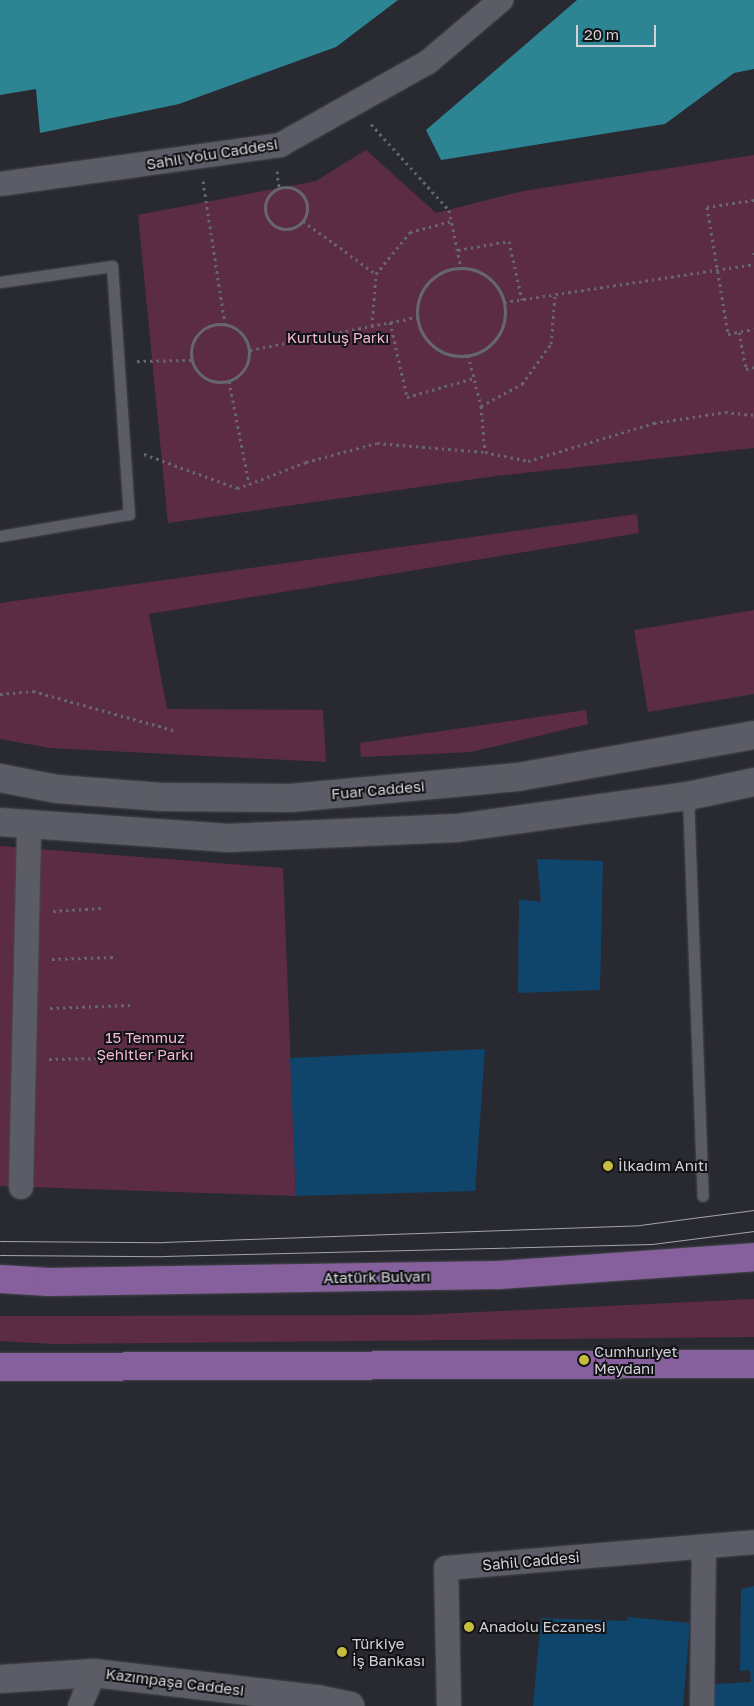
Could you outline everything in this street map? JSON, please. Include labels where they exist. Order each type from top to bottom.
[{"type":"main road","name":"Fuar Caddesi","points":[[0,778],[57,789],[143,795],[291,798],[518,777],[754,735]]},
{"type":"main road","points":[[0,822],[228,838],[457,828],[688,796],[754,782]]},
{"type":"main road","name":"Atatürk Bulvarı","points":[[0,1279],[49,1282],[499,1275],[754,1257]]},
{"type":"main road","points":[[0,1367],[754,1364]]},
{"type":"main road","name":"Kazımpaşa Caddesi","points":[[0,1680],[94,1673],[317,1699],[350,1706]]},
{"type":"street","name":"Sahil Yolu Caddesi","points":[[0,184],[280,145],[428,62],[501,0]]},
{"type":"street","points":[[21,1187],[30,825]]},
{"type":"street","name":"Sahil Caddesi","points":[[448,1706],[446,1568],[754,1542]]},
{"type":"street","points":[[702,1706],[704,1546]]},
{"type":"street","points":[[80,1706],[94,1673]]},
{"type":"lane","points":[[0,282],[112,266],[129,514],[0,536]]},
{"type":"lane","points":[[688,796],[703,1196]]},
{"type":"path","points":[[371,124],[449,210],[461,268]]},
{"type":"path","points":[[275,163],[279,188]]},
{"type":"path","points":[[202,178],[225,324]]},
{"type":"path","points":[[279,188],[293,188],[303,196],[307,208],[303,220],[292,229],[284,229],[267,218],[268,197],[279,188]]},
{"type":"path","points":[[754,200],[707,208],[719,269],[728,334],[754,329]]},
{"type":"path","points":[[303,220],[376,274]]},
{"type":"path","points":[[372,326],[376,274],[410,232],[452,221]]},
{"type":"path","points":[[458,250],[509,241],[522,300]]},
{"type":"path","points":[[504,302],[754,264]]},
{"type":"path","points":[[461,268],[476,270],[489,278],[498,288],[504,302],[505,316],[497,336],[482,351],[468,355],[454,355],[429,342],[417,317],[424,288],[434,277],[447,270],[461,268]]},
{"type":"path","points":[[481,406],[522,384],[551,344],[555,294]]},
{"type":"path","points":[[250,350],[417,317]]},
{"type":"path","points":[[390,322],[407,397],[474,378]]},
{"type":"path","points":[[225,324],[242,333],[250,350],[245,369],[229,381],[210,381],[202,376],[191,360],[191,350],[199,332],[206,327],[225,324]]},
{"type":"path","points":[[739,332],[746,368],[754,367]]},
{"type":"path","points":[[468,355],[481,406],[485,452]]},
{"type":"path","points":[[139,361],[191,360]]},
{"type":"path","points":[[229,381],[249,484]]},
{"type":"path","points":[[150,456],[237,488],[306,462],[378,443],[485,452],[528,461],[654,423],[724,412],[754,416]]},
{"type":"path","points":[[0,694],[33,691],[176,731]]},
{"type":"path","points":[[28,913],[103,908]]},
{"type":"path","points":[[26,959],[114,957]]},
{"type":"path","points":[[25,1010],[132,1005]]},
{"type":"path","points":[[24,1060],[101,1058]]},
{"type":"green space","name":"Kurtuluş Parkı","points":[[366,150],[436,213],[523,191],[754,155],[754,448],[496,476],[168,523],[138,215],[316,181]]},
{"type":"green space","points":[[637,514],[639,533],[149,614],[167,709],[323,710],[326,762],[50,748],[0,739],[0,603]]},
{"type":"green space","points":[[754,610],[754,694],[648,712],[634,630]]},
{"type":"green space","points":[[586,710],[588,724],[471,752],[361,757],[360,743]]},
{"type":"green space","name":"15 Temmuz Şehitler Parkı","points":[[0,846],[283,868],[296,1196],[0,1186]]},
{"type":"green space","points":[[754,1299],[754,1337],[55,1344],[0,1341],[0,1316],[418,1315]]},
{"type":"water","points":[[0,0],[398,0],[336,47],[179,104],[40,133],[36,89],[0,95]]},
{"type":"water","points":[[577,0],[754,0],[754,69],[734,73],[665,124],[441,160],[426,130]]},
{"type":"building","points":[[537,859],[603,861],[600,990],[518,993],[519,899],[541,902]]},
{"type":"building","points":[[485,1049],[475,1191],[296,1196],[290,1058]]},
{"type":"building","points":[[754,1586],[754,1706],[714,1706],[714,1684],[751,1682],[750,1670],[740,1671],[741,1589]]},
{"type":"building","points":[[628,1617],[690,1623],[683,1706],[533,1706],[541,1618],[627,1621]]},
{"type":"tram line","points":[[0,1241],[163,1242],[640,1225],[754,1210]]},
{"type":"tram line","points":[[0,1255],[163,1256],[652,1244],[754,1231]]},
{"type":"place","name":"İlkadım Anıtı","points":[[608,1166]]},
{"type":"place","name":"Cumhuriyet Meydanı","points":[[584,1360]]},
{"type":"place","name":"Anadolu Eczanesi","points":[[469,1627]]},
{"type":"place","name":"Türkiye İş Bankası","points":[[342,1652]]}]
